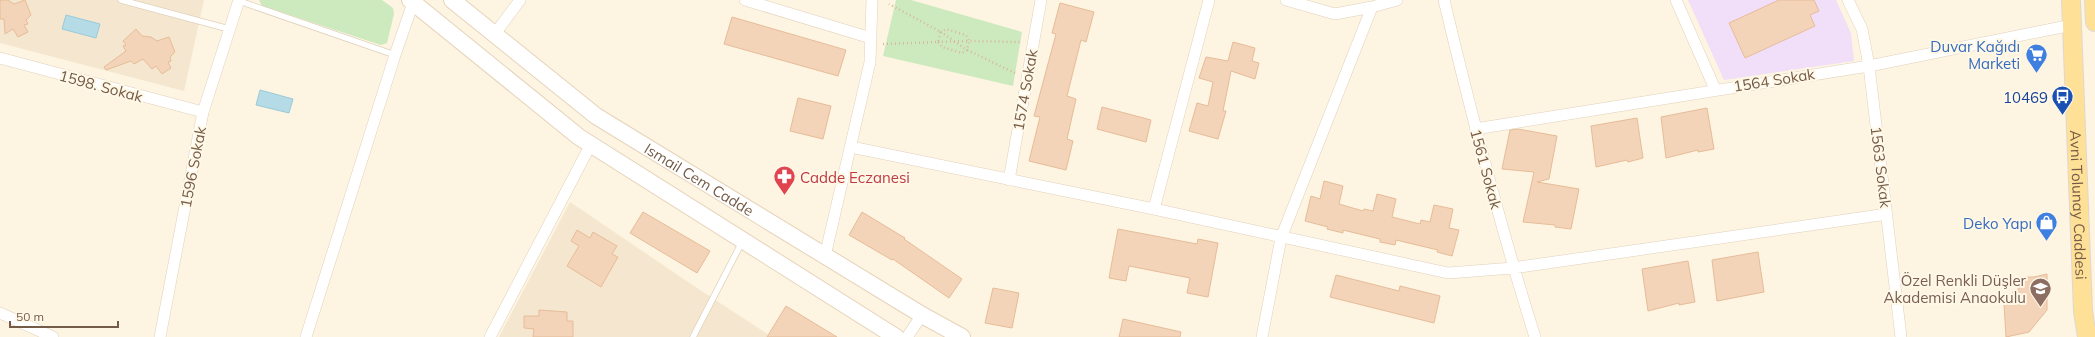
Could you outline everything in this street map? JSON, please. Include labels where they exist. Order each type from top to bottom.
[{"type":"main road","name":"Ismail Cem Cadde","points":[[452,0],[596,116],[922,315],[962,337]]},
{"type":"main road","name":"Avni Tolunay Caddesi","points":[[2071,0],[2083,311],[2087,337]]},
{"type":"main road","points":[[2094,0],[2095,22]]},
{"type":"main road","name":"Ismail Cem Cadde","points":[[412,1],[579,137],[896,337]]},
{"type":"main road","points":[[2075,337],[2083,311]]},
{"type":"street","points":[[494,35],[520,0]]},
{"type":"street","points":[[745,0],[872,38]]},
{"type":"street","points":[[825,256],[870,62],[872,38],[872,0]]},
{"type":"street","name":"1574 Sokak","points":[[1009,180],[1041,0]]},
{"type":"street","points":[[1154,209],[1209,0]]},
{"type":"street","points":[[1286,0],[1335,14],[1372,7],[1397,0]]},
{"type":"street","name":"1561 Sokak","points":[[1444,0],[1475,129],[1513,268],[1535,337]]},
{"type":"street","points":[[1676,0],[1715,89]]},
{"type":"street","name":"1563 Sokak","points":[[1848,0],[1862,29],[1868,66],[1901,337]]},
{"type":"street","name":"1596 Sokak","points":[[160,337],[203,112],[239,1]]},
{"type":"street","points":[[306,337],[412,1]]},
{"type":"street","points":[[1262,337],[1281,238],[1372,7]]},
{"type":"street","name":"1564 Sokak","points":[[1475,129],[1715,89],[1868,66],[2072,25]]},
{"type":"street","name":"1598. Sokak","points":[[0,58],[203,112]]},
{"type":"street","points":[[490,337],[591,144]]},
{"type":"street","points":[[850,147],[1154,209],[1281,238],[1448,273],[1513,268],[1887,214]]},
{"type":"street","points":[[0,313],[53,337]]},
{"type":"street","points":[[907,337],[922,315]]},
{"type":"lane","points":[[121,0],[229,28]]},
{"type":"lane","points":[[239,1],[395,55]]},
{"type":"lane","points":[[693,337],[743,240]]},
{"type":"path","points":[[889,4],[941,32],[967,50],[1018,74]]},
{"type":"path","points":[[946,29],[966,35],[969,41],[967,50],[962,53],[942,47],[938,42],[941,32],[946,29]]},
{"type":"path","points":[[883,44],[969,41],[1023,42]]},
{"type":"shaded area","points":[[0,0],[204,0],[184,91],[0,43]]},
{"type":"shaded area","points":[[1688,0],[1836,0],[1851,33],[1854,61],[1724,80]]},
{"type":"shaded area","points":[[570,202],[694,286],[772,337],[499,337]]},
{"type":"green space","points":[[259,0],[382,0],[393,8],[394,14],[387,43],[381,45],[262,6]]},
{"type":"green space","points":[[896,0],[911,0],[1022,32],[1013,86],[883,56]]},
{"type":"water","points":[[66,15],[100,24],[96,38],[62,29]]},
{"type":"water","points":[[260,90],[293,99],[289,113],[256,105]]},
{"type":"building","points":[[0,0],[8,0],[14,4],[25,0],[31,15],[26,20],[28,24],[24,25],[28,32],[18,37],[13,29],[5,34],[4,19],[0,19]]},
{"type":"building","points":[[1779,0],[1814,0],[1819,11],[1810,15],[1815,26],[1745,58],[1729,23]]},
{"type":"building","points":[[1060,3],[1094,12],[1086,42],[1081,40],[1067,96],[1076,99],[1067,139],[1073,141],[1066,170],[1029,161],[1040,117],[1034,116],[1056,34],[1052,33]]},
{"type":"building","points":[[732,17],[846,50],[838,76],[724,44]]},
{"type":"building","points":[[136,29],[142,36],[151,37],[157,41],[169,37],[175,52],[170,57],[171,61],[168,62],[171,68],[162,74],[156,66],[152,69],[143,59],[134,64],[131,61],[106,70],[104,67],[126,51],[123,46],[126,45],[123,41]]},
{"type":"building","points":[[1233,42],[1255,48],[1252,61],[1259,63],[1255,79],[1231,71],[1223,111],[1226,111],[1218,139],[1189,131],[1197,103],[1208,106],[1213,82],[1199,78],[1206,57],[1228,61]]},
{"type":"building","points":[[798,98],[831,106],[823,139],[790,131]]},
{"type":"building","points":[[1102,107],[1151,120],[1146,142],[1097,129]]},
{"type":"building","points":[[1707,108],[1714,149],[1698,152],[1698,150],[1666,158],[1661,117]]},
{"type":"building","points":[[1637,118],[1643,158],[1596,167],[1591,126]]},
{"type":"building","points":[[1518,129],[1557,136],[1549,179],[1537,182],[1579,189],[1571,229],[1555,227],[1555,225],[1523,222],[1534,172],[1502,169],[1510,130]]},
{"type":"building","points":[[1324,181],[1343,186],[1339,204],[1363,211],[1364,209],[1373,211],[1377,194],[1396,199],[1392,217],[1420,224],[1421,220],[1430,222],[1434,205],[1453,209],[1449,228],[1459,230],[1452,256],[1437,252],[1438,250],[1396,240],[1395,245],[1380,242],[1380,239],[1343,230],[1343,233],[1327,229],[1328,227],[1305,221],[1311,196],[1320,199]]},
{"type":"building","points":[[643,212],[710,251],[697,273],[630,233]]},
{"type":"building","points":[[862,212],[905,238],[904,239],[962,279],[949,298],[893,259],[892,260],[849,235]]},
{"type":"building","points":[[1118,229],[1197,244],[1198,239],[1218,243],[1208,297],[1187,293],[1190,278],[1129,266],[1126,281],[1109,278]]},
{"type":"building","points":[[577,230],[590,238],[593,232],[617,246],[612,254],[618,257],[601,287],[567,266],[579,246],[571,241]]},
{"type":"building","points":[[1758,252],[1764,292],[1717,301],[1712,260]]},
{"type":"building","points":[[1688,261],[1695,302],[1679,305],[1679,303],[1648,311],[1642,269]]},
{"type":"building","points":[[2047,274],[2047,310],[2029,332],[2006,337],[2004,304],[2007,303],[2014,290],[2019,289],[2020,277],[2034,277]]},
{"type":"building","points":[[1336,275],[1399,291],[1400,286],[1440,296],[1434,323],[1330,297]]},
{"type":"building","points":[[993,288],[1019,293],[1012,328],[985,323]]},
{"type":"building","points":[[786,306],[837,337],[767,337]]},
{"type":"building","points":[[539,310],[567,312],[567,321],[573,321],[573,337],[533,337],[534,329],[524,328],[524,316],[539,316]]},
{"type":"building","points":[[1123,319],[1181,332],[1180,337],[1119,337]]},
{"type":"place","name":"Duvar Kağıdı Marketi","points":[[2036,74]]},
{"type":"place","name":"10469","points":[[2063,116]]},
{"type":"place","name":"Cadde Eczanesi","points":[[785,196]]},
{"type":"place","name":"Deko Yapı","points":[[2047,242]]},
{"type":"place","name":"Özel Renkli Düşler Akademisi Anaokulu","points":[[2041,308]]}]
